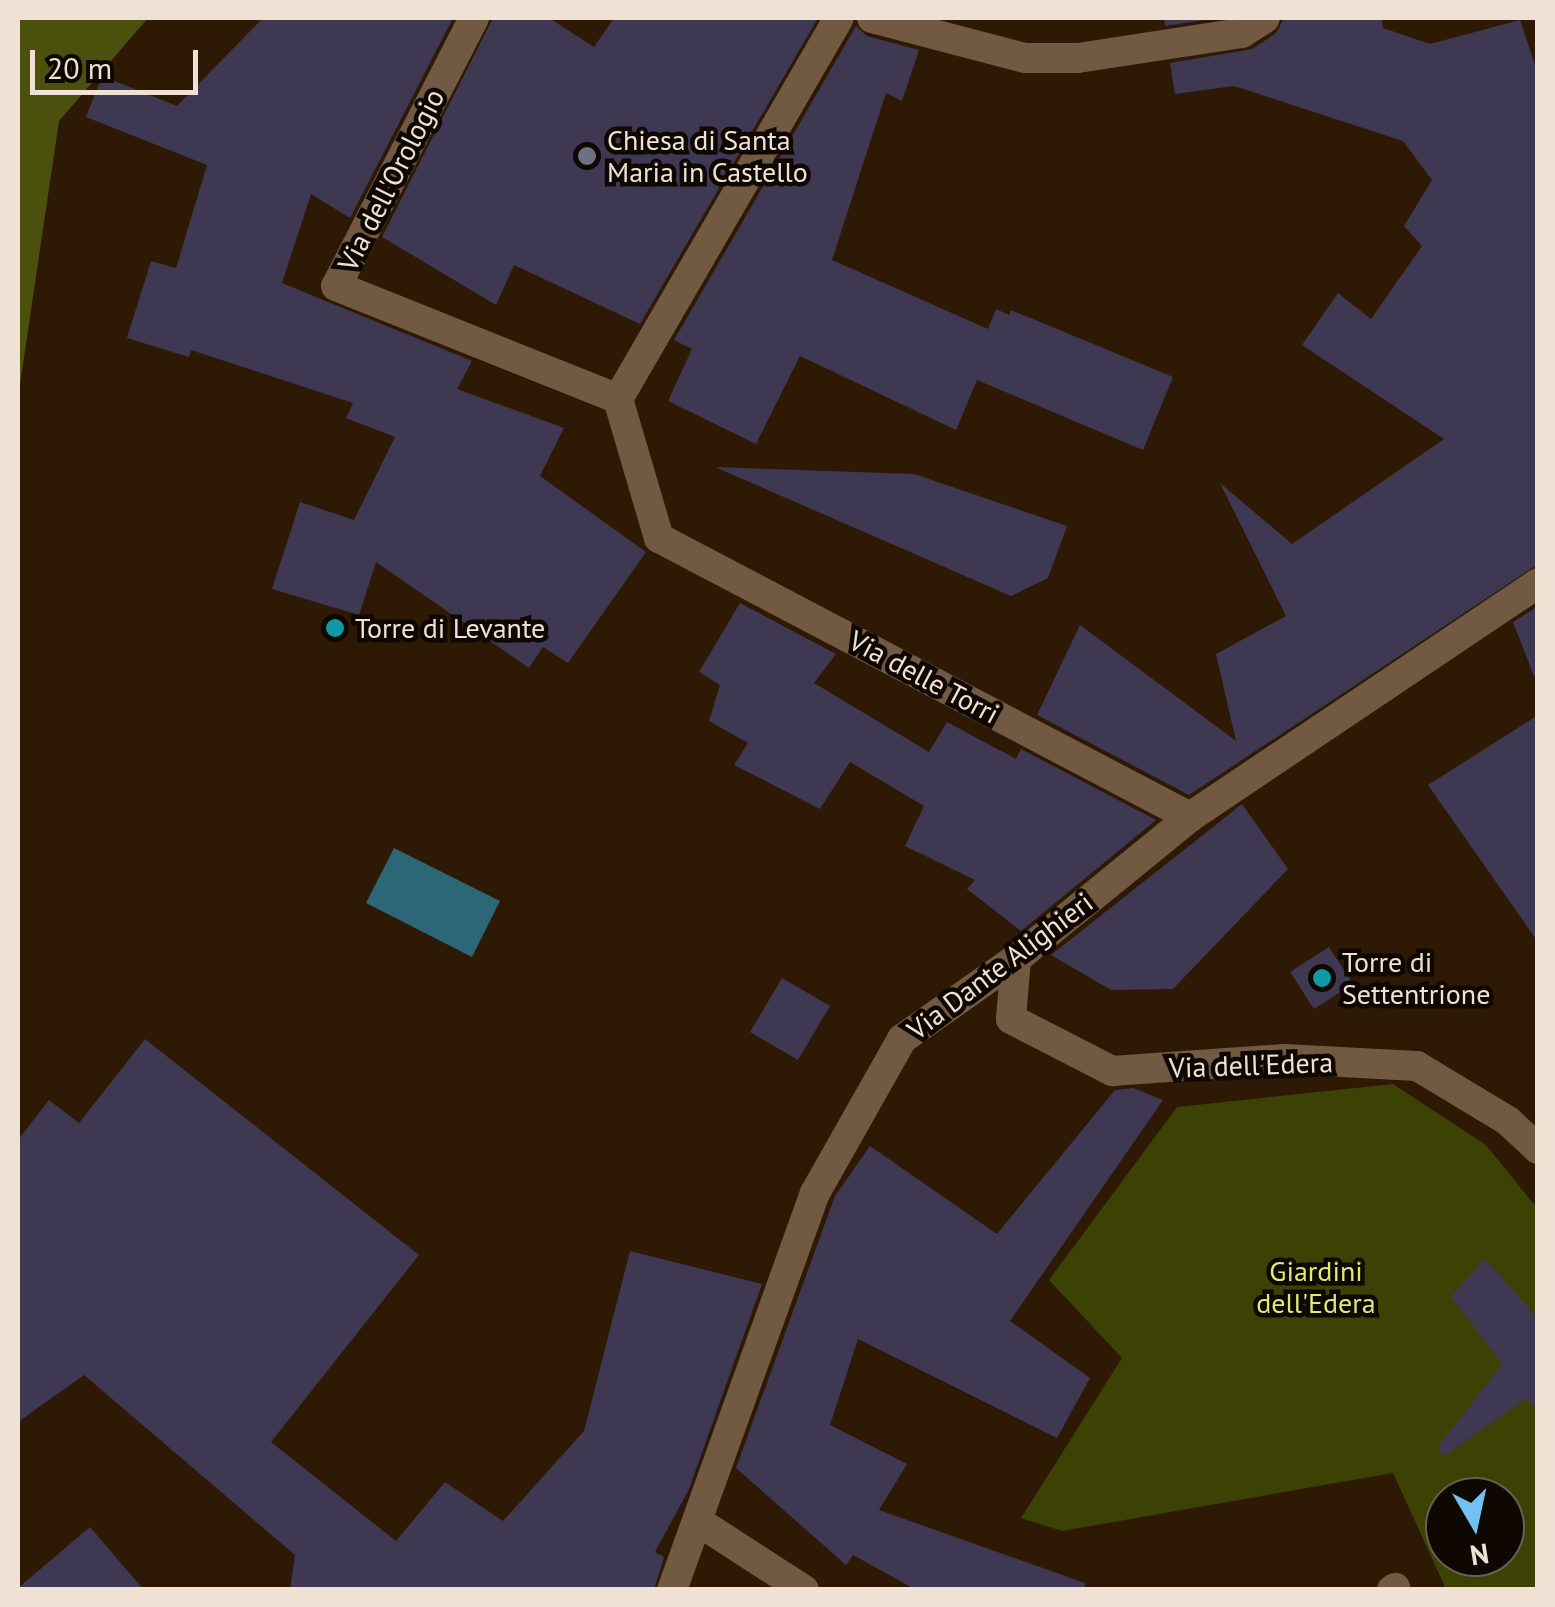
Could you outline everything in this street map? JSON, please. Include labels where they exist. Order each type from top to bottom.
[{"type":"street","name":"Via dell'Orologio","points":[[474,18],[336,286],[618,399]]},
{"type":"street","points":[[618,399],[840,18]]},
{"type":"street","points":[[872,18],[1025,58],[1078,58],[1242,32],[1266,18]]},
{"type":"street","name":"Via delle Torri","points":[[618,399],[659,538],[1190,817]]},
{"type":"street","name":"Via Dante Alighieri","points":[[672,1590],[816,1193],[902,1038],[1016,960],[1190,817],[1538,583]]},
{"type":"street","name":"Via dell'Edera","points":[[1016,960],[1010,1019],[1112,1071],[1284,1059],[1417,1066],[1508,1121],[1538,1149]]},
{"type":"street","points":[[699,1522],[804,1590]]},
{"type":"green space","points":[[18,18],[148,18],[59,121],[18,398]]},
{"type":"green space","name":"Giardini dell'Edera","points":[[1393,1084],[1486,1145],[1537,1208],[1537,1589],[1446,1589],[1441,1577],[1525,1577],[1525,1477],[1425,1477],[1425,1543],[1393,1473],[1062,1531],[1021,1518],[1122,1358],[1049,1280],[1177,1107]]},
{"type":"water","points":[[394,848],[500,901],[472,957],[366,903]]},
{"type":"building","points":[[263,18],[453,18],[350,218],[311,194],[282,283],[472,361],[457,389],[564,428],[540,476],[646,552],[568,663],[543,647],[529,668],[376,562],[359,615],[272,589],[300,502],[354,520],[395,437],[346,418],[353,403],[191,350],[189,357],[127,338],[151,261],[176,268],[207,165],[86,117],[102,76],[177,106]]},
{"type":"building","points":[[493,18],[549,18],[594,47],[614,18],[818,18],[640,324],[514,265],[496,305],[382,237]]},
{"type":"building","points":[[1164,18],[1219,18],[1165,26]]},
{"type":"building","points":[[1284,18],[1382,18],[1383,28],[1430,44],[1520,20],[1538,74],[1538,564],[1189,795],[1037,715],[1080,625],[1236,741],[1216,654],[1286,616],[1220,483],[1292,544],[1444,439],[1302,345],[1338,293],[1371,319],[1422,246],[1404,226],[1432,180],[1403,141],[1234,86],[1175,94],[1170,63],[1252,49],[1276,33]]},
{"type":"building","points":[[856,26],[867,36],[919,50],[902,101],[886,93],[832,260],[988,329],[996,309],[1009,315],[1011,310],[1173,377],[1143,450],[977,380],[956,430],[800,356],[756,444],[668,401],[692,349],[674,340]]},
{"type":"building","points":[[715,467],[914,474],[1067,526],[1048,578],[1011,596]]},
{"type":"building","points":[[740,603],[836,654],[814,683],[929,752],[947,722],[1016,759],[1021,749],[1156,820],[1021,931],[967,889],[975,880],[905,846],[924,806],[850,762],[820,809],[734,765],[748,743],[709,721],[720,685],[699,672]]},
{"type":"building","points":[[1538,606],[1538,675],[1534,676],[1513,622]]},
{"type":"building","points":[[1538,715],[1538,942],[1428,785]]},
{"type":"building","points":[[1242,804],[1288,869],[1173,989],[1111,990],[1051,955]]},
{"type":"building","name":"Torre di Settentrione","points":[[1329,947],[1353,984],[1314,1009],[1290,972]]},
{"type":"building","points":[[782,978],[830,1006],[798,1060],[750,1032]]},
{"type":"building","points":[[145,1039],[419,1255],[271,1442],[396,1541],[445,1482],[503,1521],[584,1431],[630,1251],[762,1284],[689,1489],[655,1552],[664,1557],[654,1590],[290,1590],[295,1555],[84,1375],[18,1422],[18,1140],[49,1100],[79,1123]]},
{"type":"building","points":[[1133,1088],[1163,1100],[1010,1321],[1090,1378],[1057,1438],[858,1339],[830,1425],[907,1464],[879,1510],[1085,1583],[1084,1590],[916,1590],[853,1555],[846,1565],[736,1468],[835,1196],[870,1146],[997,1234],[1115,1090]]},
{"type":"building","points":[[1485,1259],[1538,1318],[1538,1412],[1527,1398],[1444,1456],[1437,1448],[1502,1364],[1451,1296]]},
{"type":"building","points":[[90,1527],[144,1590],[18,1590],[18,1588]]},
{"type":"place","name":"Chiesa di Santa Maria in Castello","points":[[587,156]]},
{"type":"place","name":"Torre di Levante","points":[[335,628]]},
{"type":"place","name":"Torre di Settentrione","points":[[1322,978]]}]
